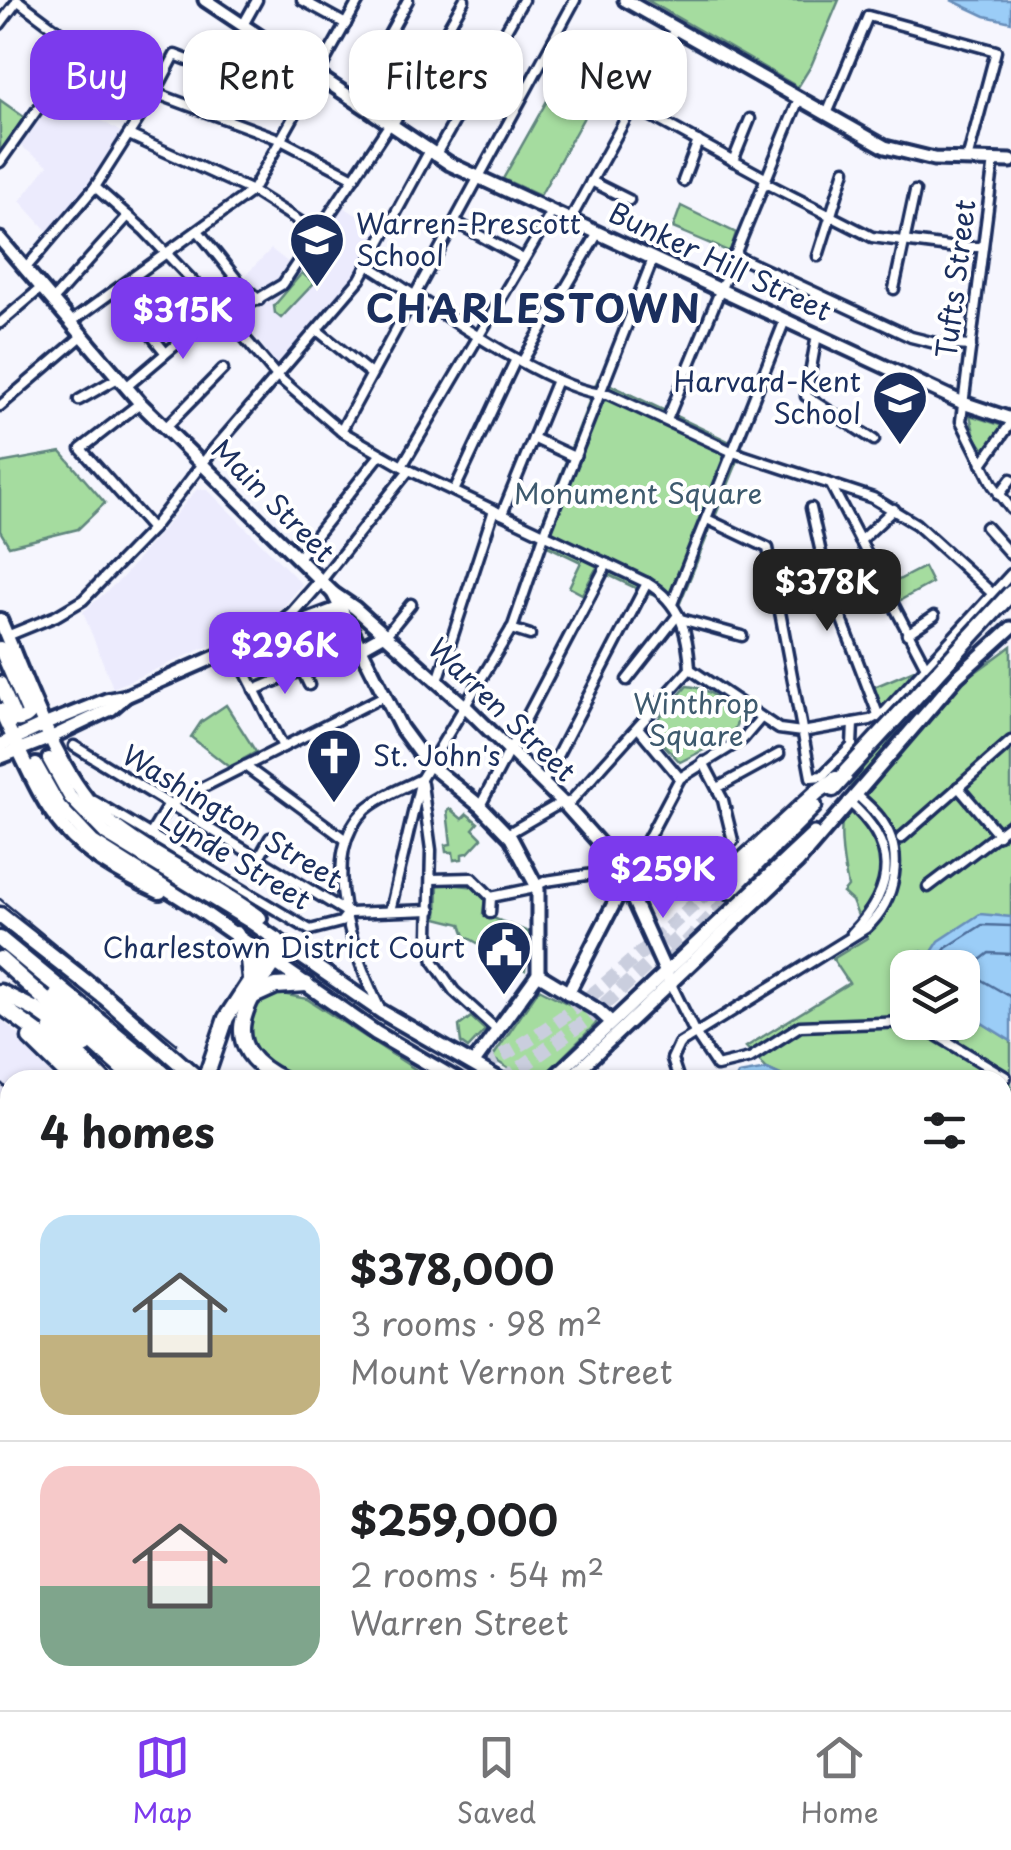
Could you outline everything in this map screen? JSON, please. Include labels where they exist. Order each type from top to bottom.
[{"type":"highway","points":[[823,788],[845,773],[1011,593]]},
{"type":"highway","points":[[725,886],[1011,593]]},
{"type":"highway","points":[[0,915],[190,1070]]},
{"type":"highway","points":[[236,934],[248,960],[250,978]]},
{"type":"highway","points":[[0,942],[96,1015],[159,1070]]},
{"type":"highway","points":[[0,942],[139,1070]]},
{"type":"highway","points":[[266,1070],[246,1050],[242,1020],[249,999],[282,943]]},
{"type":"highway","points":[[206,1070],[221,1028],[250,978],[270,959]]},
{"type":"highway","points":[[0,961],[96,1015]]},
{"type":"highway","points":[[0,961],[121,1070]]},
{"type":"highway","points":[[0,979],[93,1070]]},
{"type":"highway","points":[[249,999],[276,986],[306,984]]},
{"type":"highway","points":[[0,992],[57,1024],[119,1070]]},
{"type":"highway","points":[[0,992],[83,1060]]},
{"type":"highway","points":[[0,1008],[63,1070]]},
{"type":"highway","points":[[0,1008],[29,1026],[76,1070]]},
{"type":"main road","name":"Bunker Hill Street","points":[[205,0],[250,30]]},
{"type":"main road","points":[[624,0],[902,152],[934,159],[1011,161]]},
{"type":"main road","name":"Bunker Hill Street","points":[[382,120],[432,154],[478,178],[817,336],[1011,421]]},
{"type":"main road","name":"Main Street","points":[[0,239],[140,403],[333,594],[401,728],[431,768],[480,806],[507,834],[537,885],[538,974]]},
{"type":"main road","points":[[282,627],[320,582]]},
{"type":"main road","name":"Warren Street","points":[[333,594],[355,608],[438,681],[564,804],[616,862],[669,978]]},
{"type":"main road","points":[[11,744],[111,709],[126,696],[282,627],[340,608]]},
{"type":"main road","points":[[0,620],[16,709],[11,744],[0,759],[38,766]]},
{"type":"main road","points":[[578,1070],[669,978],[798,862],[957,676],[1011,628]]},
{"type":"main road","points":[[360,648],[386,635]]},
{"type":"main road","points":[[0,682],[16,709],[49,730],[64,766],[82,793],[127,834],[252,912],[282,943]]},
{"type":"main road","points":[[11,744],[106,834],[282,943],[382,1012],[483,1070]]},
{"type":"main road","points":[[64,766],[53,756],[40,755],[32,763],[38,766],[55,800],[88,838],[207,914],[388,1040],[440,1070]]},
{"type":"main road","points":[[568,992],[624,884]]},
{"type":"main road","points":[[473,1064],[538,974],[611,1022]]},
{"type":"main road","points":[[561,1070],[611,1022],[669,978]]},
{"type":"street","points":[[0,24],[17,0],[57,30]]},
{"type":"street","points":[[243,25],[256,0]]},
{"type":"street","points":[[329,54],[359,0]]},
{"type":"street","points":[[391,30],[408,0]]},
{"type":"street","points":[[227,317],[283,284],[391,126],[464,0]]},
{"type":"street","points":[[3,642],[83,600],[152,529],[317,330],[368,265],[524,0]]},
{"type":"street","points":[[341,431],[575,0]]},
{"type":"street","points":[[305,1],[346,24]]},
{"type":"street","points":[[827,114],[868,16],[996,51],[967,160]]},
{"type":"street","points":[[163,76],[174,55],[183,58]]},
{"type":"street","points":[[163,95],[279,139],[354,178]]},
{"type":"street","points":[[666,420],[798,98]]},
{"type":"street","points":[[0,162],[30,120]]},
{"type":"street","points":[[25,269],[94,187],[138,120]]},
{"type":"street","points":[[71,322],[252,192],[290,120]]},
{"type":"street","points":[[570,220],[625,120]]},
{"type":"street","points":[[658,120],[872,237],[983,248]]},
{"type":"street","points":[[733,161],[750,120]]},
{"type":"street","points":[[129,135],[252,192],[318,233]]},
{"type":"street","points":[[683,181],[698,142]]},
{"type":"street","name":"Tufts Street","points":[[963,402],[994,160]]},
{"type":"street","points":[[818,256],[845,170]]},
{"type":"street","points":[[591,181],[629,200]]},
{"type":"street","points":[[94,187],[167,254],[276,375],[341,431],[454,492],[647,583],[672,604],[688,634],[690,669],[574,798],[507,834]]},
{"type":"street","points":[[894,289],[915,190]]},
{"type":"street","points":[[320,582],[406,468],[552,212]]},
{"type":"street","points":[[52,302],[128,216]]},
{"type":"street","points":[[455,222],[523,259]]},
{"type":"street","points":[[199,232],[258,300]]},
{"type":"street","points":[[454,492],[519,361],[598,233]]},
{"type":"street","points":[[734,255],[911,336],[939,344],[972,346]]},
{"type":"street","points":[[382,1012],[357,954],[348,913],[341,871],[346,840],[367,809],[421,779],[431,768],[511,630],[544,534],[653,259]]},
{"type":"street","points":[[368,265],[519,361],[556,380],[592,394],[608,394],[733,452],[866,495],[916,524],[993,594]]},
{"type":"street","points":[[166,352],[144,326],[192,283]]},
{"type":"street","points":[[0,323],[40,288]]},
{"type":"street","points":[[78,400],[122,383],[218,309]]},
{"type":"street","points":[[672,604],[785,320]]},
{"type":"street","points":[[317,330],[371,374]]},
{"type":"street","points":[[0,406],[82,336]]},
{"type":"street","points":[[817,336],[806,396],[874,440]]},
{"type":"street","points":[[165,428],[223,369]]},
{"type":"street","points":[[438,681],[498,512],[534,438],[556,380]]},
{"type":"street","points":[[963,402],[961,422],[1011,509]]},
{"type":"street","points":[[140,403],[81,448],[152,529]]},
{"type":"street","points":[[982,464],[1011,421]]},
{"type":"street","points":[[534,438],[574,457]]},
{"type":"street","points":[[296,559],[380,455]]},
{"type":"street","points":[[999,494],[1011,479]]},
{"type":"street","points":[[831,485],[926,667]]},
{"type":"street","points":[[811,508],[827,580],[878,717]]},
{"type":"street","points":[[860,542],[894,510]]},
{"type":"street","points":[[707,519],[768,548],[808,772],[823,788]]},
{"type":"street","points":[[986,527],[1011,554]]},
{"type":"street","points":[[480,806],[607,564]]},
{"type":"street","points":[[690,669],[779,730],[802,732],[878,717],[1011,574]]},
{"type":"street","points":[[543,783],[647,583]]},
{"type":"street","points":[[386,635],[411,604]]},
{"type":"street","points":[[907,634],[934,616]]},
{"type":"street","points":[[680,617],[742,636]]},
{"type":"street","points":[[627,680],[680,617]]},
{"type":"street","points":[[282,627],[309,685]]},
{"type":"street","points":[[511,630],[530,635]]},
{"type":"street","points":[[234,649],[282,746]]},
{"type":"street","points":[[254,690],[302,670]]},
{"type":"street","points":[[150,834],[168,805],[384,696]]},
{"type":"street","points":[[492,896],[546,880],[607,872],[624,884],[680,778],[743,739],[760,719]]},
{"type":"street","points":[[823,788],[823,775],[852,746],[853,723]]},
{"type":"street","points":[[639,730],[680,778]]},
{"type":"street","points":[[901,838],[1011,741]]},
{"type":"street","name":"Washington Street","points":[[74,746],[348,913],[431,910]]},
{"type":"street","points":[[717,788],[778,754]]},
{"type":"street","points":[[703,762],[726,810],[733,841]]},
{"type":"street","points":[[245,766],[346,840]]},
{"type":"street","points":[[421,779],[432,879],[430,946],[440,973],[454,991],[498,1030]]},
{"type":"street","points":[[390,911],[421,779]]},
{"type":"street","points":[[958,787],[999,835]]},
{"type":"street","name":"Lynde Street","points":[[82,793],[315,930],[341,922],[348,913]]},
{"type":"street","points":[[674,1070],[672,1053],[679,1044],[849,936],[877,904],[884,887],[884,849],[873,826],[848,800]]},
{"type":"street","points":[[928,887],[1010,829]]},
{"type":"street","points":[[258,859],[270,838]]},
{"type":"street","points":[[432,879],[472,878],[492,896]]},
{"type":"street","points":[[490,913],[492,896]]},
{"type":"street","name":"Warren Street","points":[[669,978],[717,1066],[756,1055],[800,1026],[890,1023]]},
{"type":"street","points":[[945,1040],[994,1070]]},
{"type":"street","points":[[892,1710],[922,1710]]},
{"type":"shaded area","points":[[37,120],[101,120],[124,134],[86,190],[49,233],[20,201],[48,165],[19,145]]},
{"type":"shaded area","name":"Warren-Prescott School","points":[[342,206],[380,230],[350,284],[277,365],[241,318],[284,293]]},
{"type":"shaded area","points":[[271,249],[289,263],[277,283],[258,294],[242,279]]},
{"type":"shaded area","points":[[197,489],[207,489],[302,584],[283,608],[266,621],[113,688],[83,612],[122,578]]},
{"type":"shaded area","points":[[0,1019],[56,1070],[0,1070]]},
{"type":"green space","points":[[647,0],[839,0],[798,87]]},
{"type":"green space","points":[[0,100],[24,117],[0,152]]},
{"type":"green space","points":[[543,108],[543,120],[582,120],[540,196],[503,179]]},
{"type":"green space","points":[[681,206],[736,233],[730,252],[673,228]]},
{"type":"green space","points":[[302,273],[314,283],[281,318],[274,306]]},
{"type":"green space","name":"Monument Square","points":[[598,379],[743,448],[680,603],[646,593],[596,569],[582,594],[569,587],[581,562],[535,540]]},
{"type":"green space","points":[[970,415],[1003,426],[984,450],[975,437]]},
{"type":"green space","points":[[61,452],[105,503],[78,529],[9,546],[0,531],[0,463]]},
{"type":"green space","points":[[924,567],[932,583],[897,602],[889,585]]},
{"type":"green space","points":[[1011,646],[1011,987],[980,967],[980,950],[890,950],[890,1040],[980,1040],[980,1022],[1011,1041],[1011,1070],[769,1070],[746,1047],[849,983],[833,959],[867,938],[852,901],[843,893],[848,887],[842,853],[842,818],[847,795],[858,775],[896,734]]},
{"type":"green space","points":[[919,668],[881,708],[874,687]]},
{"type":"green space","name":"Winthrop Square","points":[[687,686],[717,698],[738,721],[731,736],[680,762],[652,732],[652,726]]},
{"type":"green space","points":[[226,705],[256,752],[229,767],[191,737],[201,722]]},
{"type":"green space","points":[[450,809],[462,819],[467,814],[478,823],[473,829],[482,838],[462,854],[462,859],[454,860],[453,852],[446,852],[445,845],[451,844],[447,811]]},
{"type":"green space","points":[[438,883],[477,887],[485,898],[483,914],[531,933],[525,970],[465,936],[461,924],[437,918]]},
{"type":"green space","points":[[539,989],[594,1017],[596,1024],[550,1070],[511,1070],[492,1058]]},
{"type":"green space","points":[[281,990],[282,994],[307,999],[416,1070],[277,1070],[250,1046],[248,1023],[257,1003]]},
{"type":"green space","points":[[471,1017],[485,1030],[468,1048],[461,1043],[459,1026]]},
{"type":"water","points":[[951,0],[1011,0],[1011,22],[985,16]]},
{"type":"water","points":[[980,914],[1011,917],[1011,1041],[980,1022],[980,950],[933,950],[939,941]]},
{"type":"tunnel","points":[[469,1070],[522,1044],[557,1021],[720,881]]},
{"type":"tunnel","points":[[657,973],[743,884]]},
{"type":"tunnel","points":[[518,1070],[588,1019],[681,935]]},
{"type":"railway","points":[[0,899],[177,1044]]},
{"type":"place","name":"Warren-Prescott School","points":[[317,289]]},
{"type":"place","name":"Harvard-Kent School","points":[[900,447]]},
{"type":"place","name":"St. John's","points":[[334,805]]},
{"type":"place","name":"Charlestown District Court","points":[[504,997]]},
{"type":"district","name":"CHARLESTOWN","points":[[534,310]]}]
